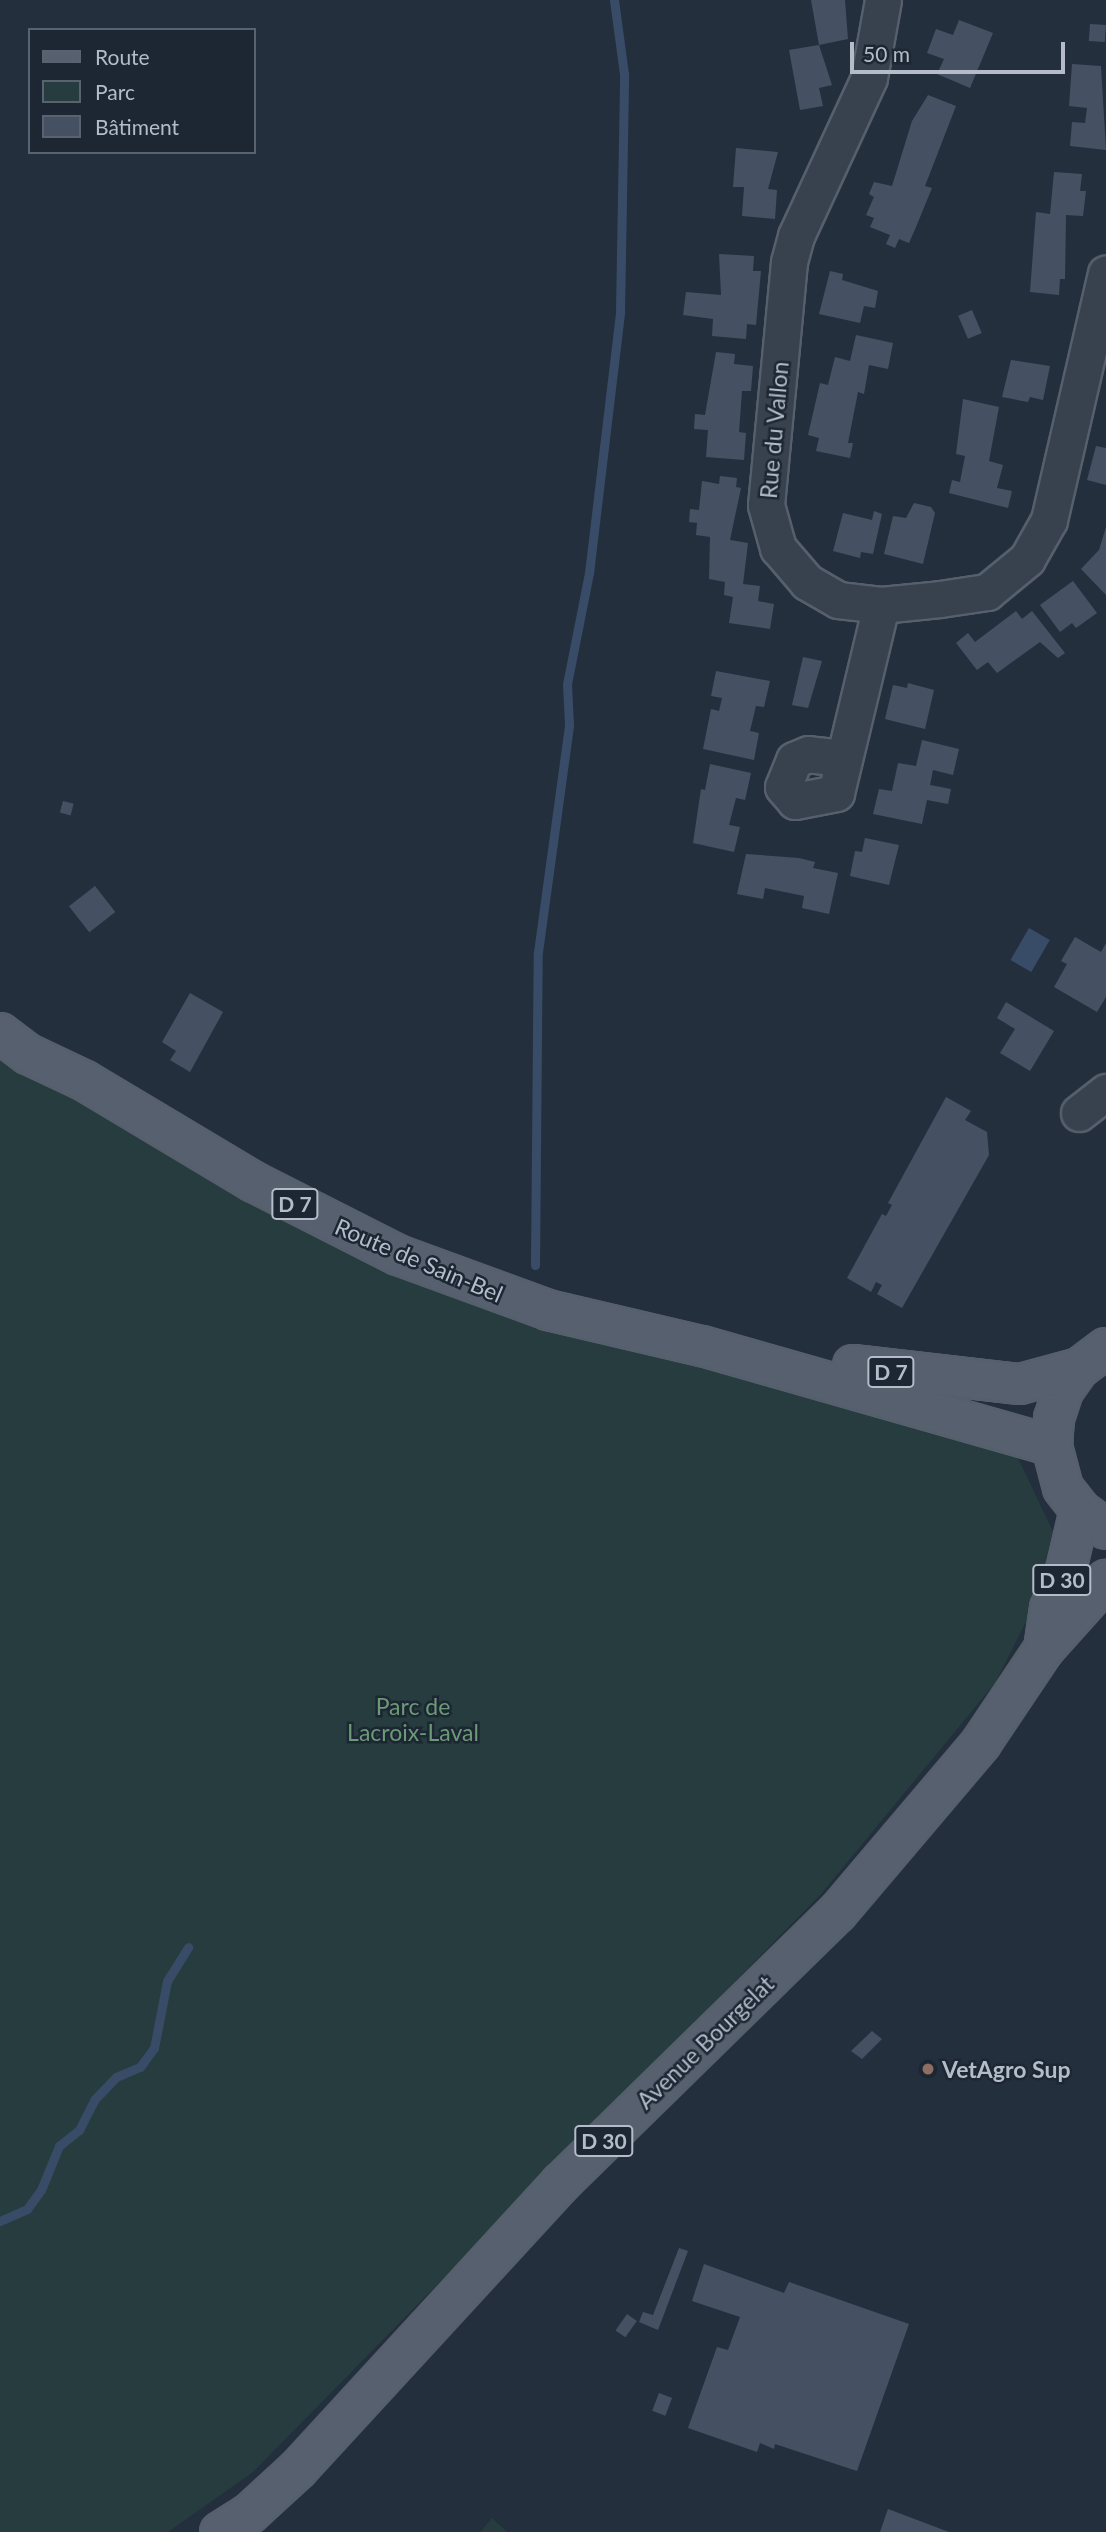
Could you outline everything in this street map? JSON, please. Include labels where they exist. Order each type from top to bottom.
[{"type":"main road","name":"Route de Sain-Bel","points":[[0,1008],[85,1081]]},
{"type":"main road","name":"Route de Sain-Bel","points":[[0,1033],[28,1054],[85,1081],[326,1221],[533,1306],[702,1346],[1052,1446]]},
{"type":"main road","name":"Route de Sain-Bel","points":[[702,1346],[789,1354],[915,1376],[1020,1384],[1092,1358]]},
{"type":"main road","points":[[1092,1358],[1063,1391],[1054,1418],[1052,1446],[1063,1488],[1093,1520]]},
{"type":"main road","name":"Avenue Bourgelat","points":[[1044,1649],[1050,1608],[1066,1570],[1093,1520]]},
{"type":"main road","name":"Avenue Bourgelat","points":[[220,2532],[248,2514],[298,2469],[561,2183],[837,1913],[981,1743],[1044,1649],[1106,1580]]},
{"type":"street","name":"Rue du Vallon","points":[[883,0],[869,78],[796,236],[789,262],[766,505],[778,548],[807,582],[838,600],[881,605],[987,592],[1027,559],[1049,520],[1106,273]]},
{"type":"street","points":[[844,758],[881,605]]},
{"type":"street","points":[[1079,1113],[1106,1092]]},
{"type":"green space","name":"Parc de Lacroix-Laval","points":[[0,1050],[100,1114],[286,1220],[517,1318],[700,1363],[923,1425],[1018,1458],[1056,1538],[1043,1588],[995,1683],[821,1894],[253,2472],[168,2532],[0,2532]]},
{"type":"green space","points":[[492,2518],[507,2532],[480,2532]]},
{"type":"water","points":[[1029,928],[1050,940],[1031,972],[1010,960]]},
{"type":"building","points":[[811,0],[845,0],[848,39],[819,45]]},
{"type":"building","points":[[959,20],[993,33],[970,88],[937,74],[944,59],[927,53],[936,29],[953,35]]},
{"type":"building","points":[[1090,24],[1106,25],[1105,42],[1089,41]]},
{"type":"building","points":[[819,45],[832,85],[819,88],[823,106],[800,110],[789,50]]},
{"type":"building","points":[[1072,64],[1101,66],[1106,150],[1070,146],[1072,122],[1085,123],[1087,108],[1069,106]]},
{"type":"building","points":[[928,95],[956,106],[925,186],[932,188],[916,227],[909,243],[899,239],[895,248],[886,244],[890,235],[870,227],[874,218],[866,215],[874,197],[869,194],[874,182],[892,186],[912,121]]},
{"type":"building","points":[[736,148],[778,152],[768,189],[777,190],[775,219],[742,216],[744,187],[733,187]]},
{"type":"building","points":[[1054,172],[1082,174],[1080,191],[1086,191],[1083,216],[1066,215],[1065,279],[1060,279],[1059,295],[1030,292],[1036,212],[1050,214]]},
{"type":"building","points":[[719,254],[754,256],[753,271],[761,271],[756,325],[747,324],[746,339],[712,336],[713,319],[683,315],[686,292],[721,295]]},
{"type":"building","points":[[830,271],[843,274],[842,280],[878,291],[875,308],[864,306],[860,323],[819,314]]},
{"type":"building","points":[[972,310],[982,333],[968,339],[958,316]]},
{"type":"building","points":[[856,335],[893,343],[888,369],[869,365],[864,394],[858,392],[848,443],[853,443],[850,458],[816,451],[819,438],[808,435],[820,383],[828,385],[835,357],[850,361]]},
{"type":"building","points":[[716,352],[735,354],[734,364],[753,366],[751,391],[742,391],[739,432],[746,433],[744,460],[706,457],[708,430],[694,429],[695,414],[705,415]]},
{"type":"building","points":[[1011,360],[1050,366],[1043,400],[1030,397],[1028,402],[1002,397]]},
{"type":"building","points":[[963,399],[999,407],[989,461],[1003,465],[997,488],[1012,491],[1008,508],[949,493],[952,480],[960,482],[965,456],[956,454]]},
{"type":"building","points":[[1096,446],[1106,448],[1106,485],[1087,480]]},
{"type":"building","points":[[720,476],[737,478],[736,487],[741,488],[730,540],[748,543],[743,584],[760,586],[758,601],[774,604],[770,629],[729,623],[733,597],[724,595],[725,582],[709,579],[710,537],[696,535],[697,523],[689,522],[690,509],[699,510],[702,481],[719,484]]},
{"type":"building","points":[[914,503],[931,507],[935,513],[923,564],[884,554],[893,516],[906,518]]},
{"type":"building","points":[[874,511],[882,514],[873,554],[861,552],[860,558],[833,551],[843,513],[872,520]]},
{"type":"building","points":[[1106,527],[1106,595],[1081,569],[1099,550]]},
{"type":"building","points":[[1073,581],[1097,613],[1076,628],[1072,623],[1060,632],[1040,605]]},
{"type":"building","points":[[1016,611],[1022,619],[1032,611],[1065,653],[1058,658],[1040,642],[997,673],[988,662],[977,670],[956,643],[968,633],[975,642]]},
{"type":"building","points":[[803,657],[822,661],[808,708],[792,705]]},
{"type":"building","points":[[716,671],[770,681],[764,707],[756,706],[750,731],[759,733],[754,760],[703,749],[711,709],[719,711],[722,698],[711,696]]},
{"type":"building","points":[[908,683],[934,690],[925,729],[885,719],[893,685],[907,688]]},
{"type":"building","points":[[922,740],[959,749],[953,775],[933,770],[930,785],[951,789],[948,804],[927,800],[922,824],[873,814],[879,789],[892,791],[898,763],[916,766]]},
{"type":"building","points":[[710,764],[751,773],[745,800],[736,798],[729,825],[740,827],[734,852],[693,843],[701,789],[705,790]]},
{"type":"building","points":[[63,801],[74,804],[71,815],[60,813]]},
{"type":"building","points":[[865,838],[899,845],[889,885],[850,876],[855,851],[862,852]]},
{"type":"building","points":[[746,854],[799,858],[815,862],[813,868],[838,873],[829,914],[802,908],[804,896],[765,888],[763,899],[737,894]]},
{"type":"building","points":[[95,886],[115,912],[89,932],[69,906]]},
{"type":"building","points":[[1075,937],[1101,952],[1106,943],[1106,997],[1097,1012],[1054,987],[1067,964],[1061,961]]},
{"type":"building","points":[[190,993],[223,1012],[190,1072],[170,1060],[176,1051],[162,1042]]},
{"type":"building","points":[[1006,1002],[1054,1031],[1030,1071],[1000,1053],[1015,1029],[997,1018]]},
{"type":"building","points":[[946,1097],[971,1111],[965,1120],[987,1132],[989,1155],[902,1308],[877,1294],[882,1285],[876,1282],[871,1292],[847,1278],[882,1214],[886,1216],[892,1205],[888,1203]]},
{"type":"building","points":[[872,2031],[882,2039],[862,2059],[851,2051]]},
{"type":"building","points":[[679,2248],[688,2251],[658,2330],[639,2322],[643,2312],[653,2315]]},
{"type":"building","points":[[704,2264],[784,2293],[789,2282],[909,2324],[857,2471],[775,2444],[774,2449],[760,2443],[757,2452],[688,2428],[717,2347],[728,2350],[740,2317],[692,2301]]},
{"type":"building","points":[[627,2314],[637,2321],[625,2337],[616,2330]]},
{"type":"building","points":[[659,2393],[672,2398],[665,2416],[652,2411]]},
{"type":"building","points":[[888,2509],[949,2532],[880,2532]]},
{"type":"waterway","points":[[535,1265],[538,952],[569,725],[567,684],[589,573],[620,312],[624,74],[614,0]]},
{"type":"waterway","points":[[0,2221],[27,2209],[41,2190],[59,2146],[79,2130],[94,2100],[116,2077],[140,2067],[154,2048],[167,1981],[188,1947]]},
{"type":"place","name":"VetAgro Sup","points":[[928,2069]]}]
